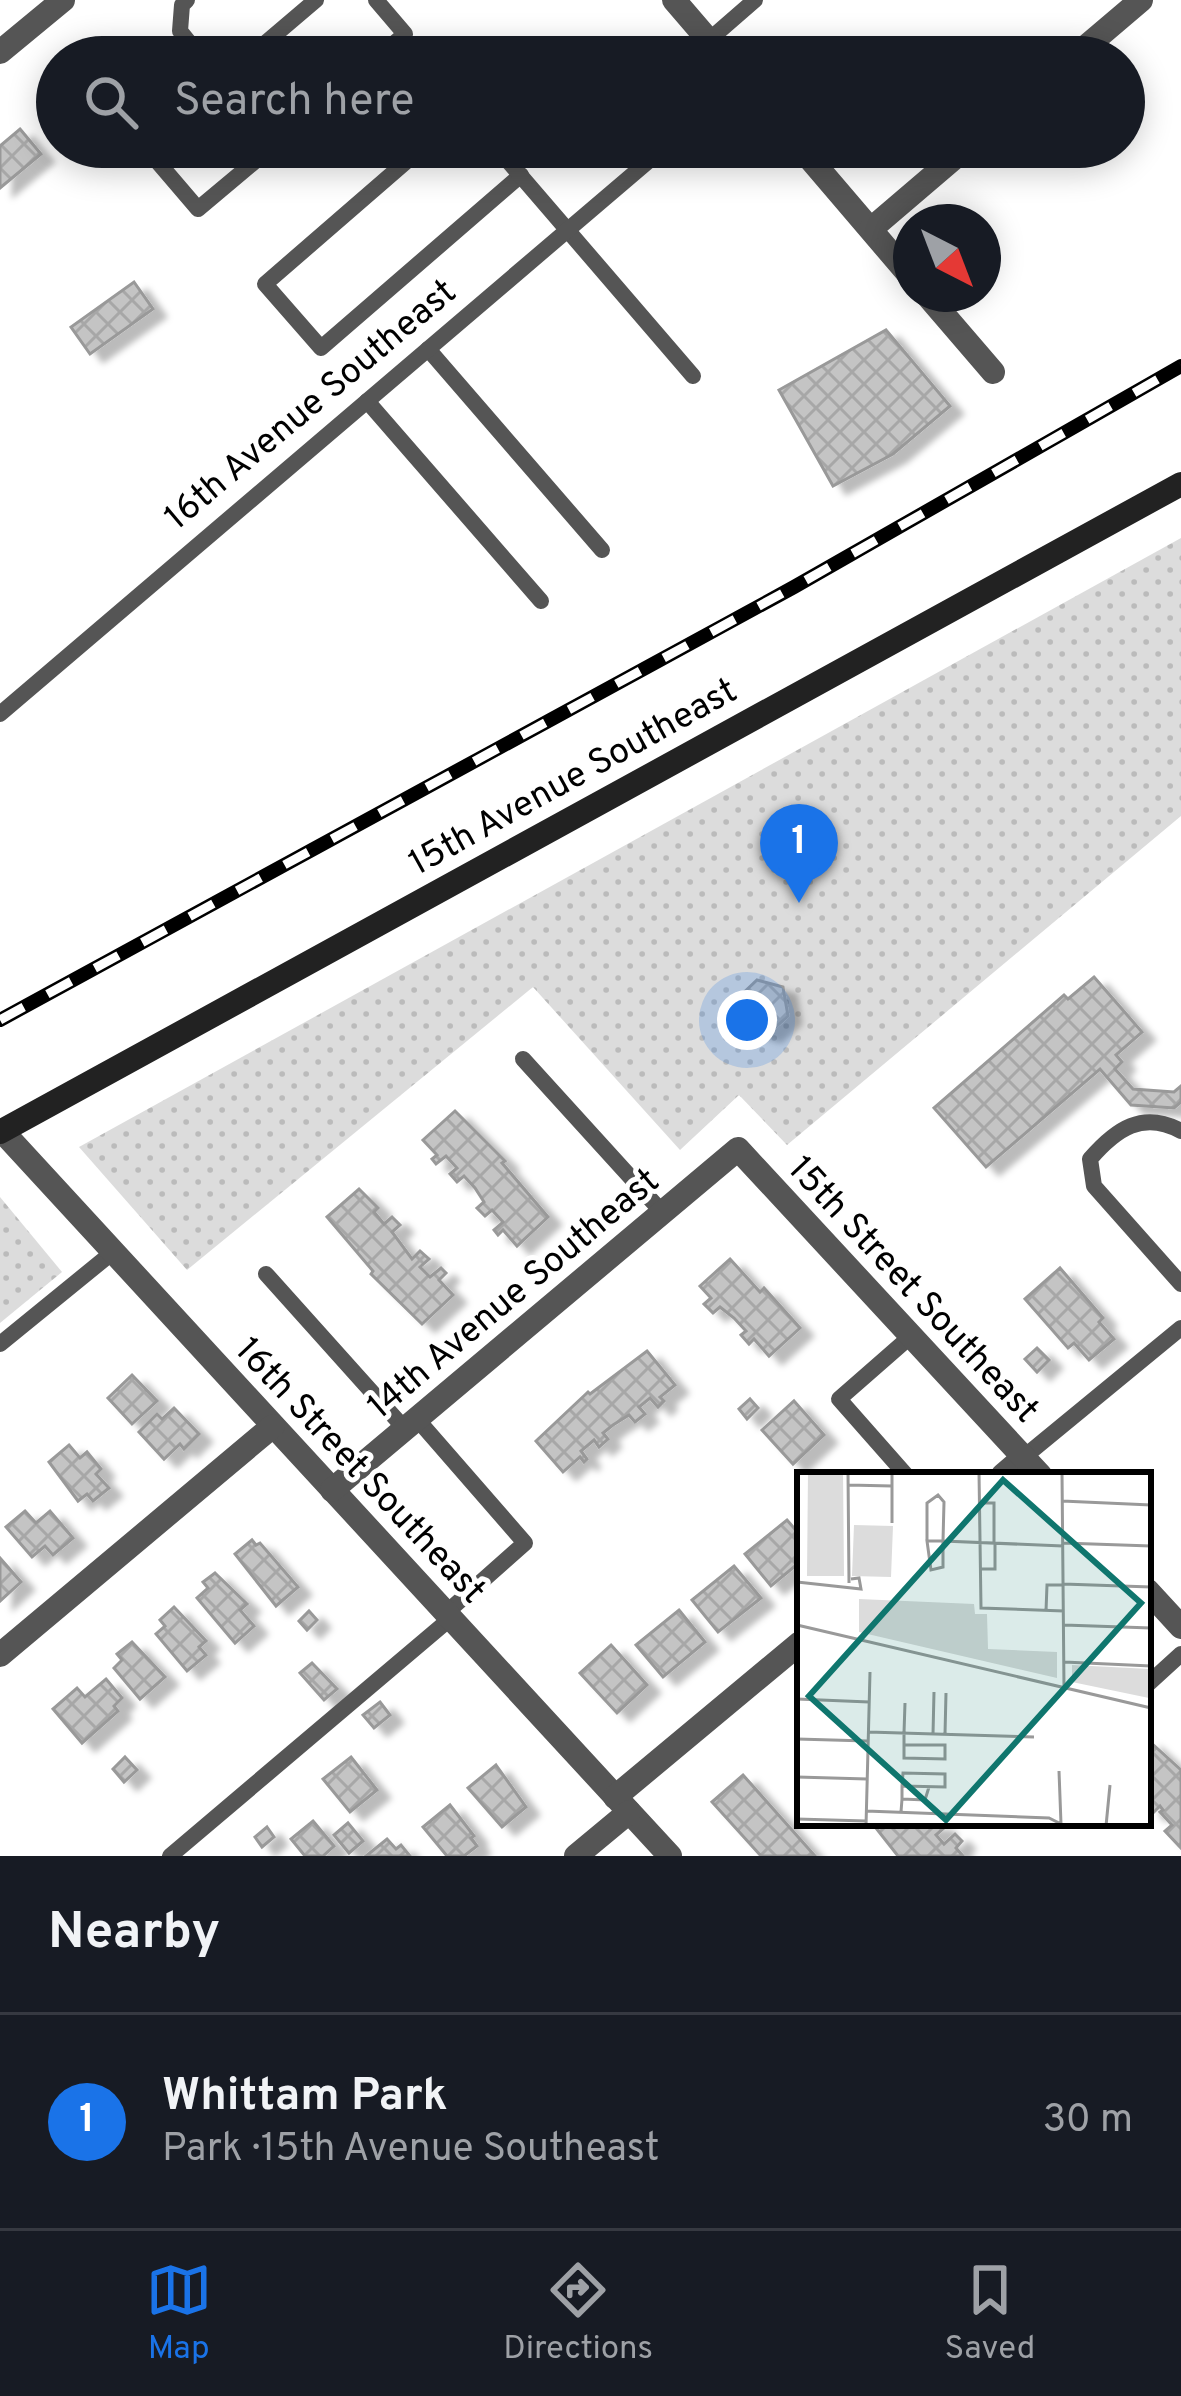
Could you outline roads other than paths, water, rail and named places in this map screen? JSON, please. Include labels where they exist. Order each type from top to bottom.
[{"type":"street","points":[[0,52],[63,0]]},
{"type":"street","points":[[674,0],[705,36]]},
{"type":"street","points":[[1099,36],[1141,0]]},
{"type":"street","points":[[818,168],[893,255]]},
{"type":"street","points":[[871,229],[943,168]]},
{"type":"street","points":[[941,312],[993,372]]},
{"type":"street","name":"15th Avenue Southeast","points":[[1,1131],[1181,484]]},
{"type":"street","name":"16th Street Southeast","points":[[1,1131],[670,1856]]},
{"type":"street","name":"14th Avenue Southeast","points":[[332,1490],[738,1149]]},
{"type":"street","name":"15th Street Southeast","points":[[738,1149],[1032,1466]]},
{"type":"street","points":[[0,1654],[273,1426]]},
{"type":"street","points":[[1151,1595],[1181,1627]]},
{"type":"street","points":[[576,1856],[622,1804],[797,1646]]},
{"type":"lane","points":[[184,36],[180,31],[182,5],[188,0]]},
{"type":"lane","points":[[274,36],[316,0]]},
{"type":"lane","points":[[376,0],[403,36]]},
{"type":"lane","points":[[726,36],[755,0]]},
{"type":"lane","points":[[163,168],[198,209],[247,168]]},
{"type":"lane","points":[[399,168],[265,284],[321,348],[520,175]]},
{"type":"lane","points":[[514,168],[694,376]]},
{"type":"lane","name":"16th Avenue Southeast","points":[[0,714],[640,168]]},
{"type":"lane","points":[[428,349],[602,550]]},
{"type":"lane","points":[[368,401],[541,601]]},
{"type":"lane","points":[[523,1059],[663,1213]]},
{"type":"lane","points":[[1181,1131],[1142,1119],[1110,1136],[1090,1159],[1094,1186],[1181,1284]]},
{"type":"lane","points":[[0,1344],[113,1252]]},
{"type":"lane","points":[[170,1856],[525,1543],[266,1274]]},
{"type":"lane","points":[[1032,1466],[1181,1328]]},
{"type":"lane","points":[[903,1472],[839,1399],[911,1336]]},
{"type":"lane","points":[[1151,1681],[1181,1654]]},
{"type":"railway","points":[[0,1020],[794,587],[1181,366]]},
{"type":"place","name":"Whittam Park","points":[[799,903]]}]
